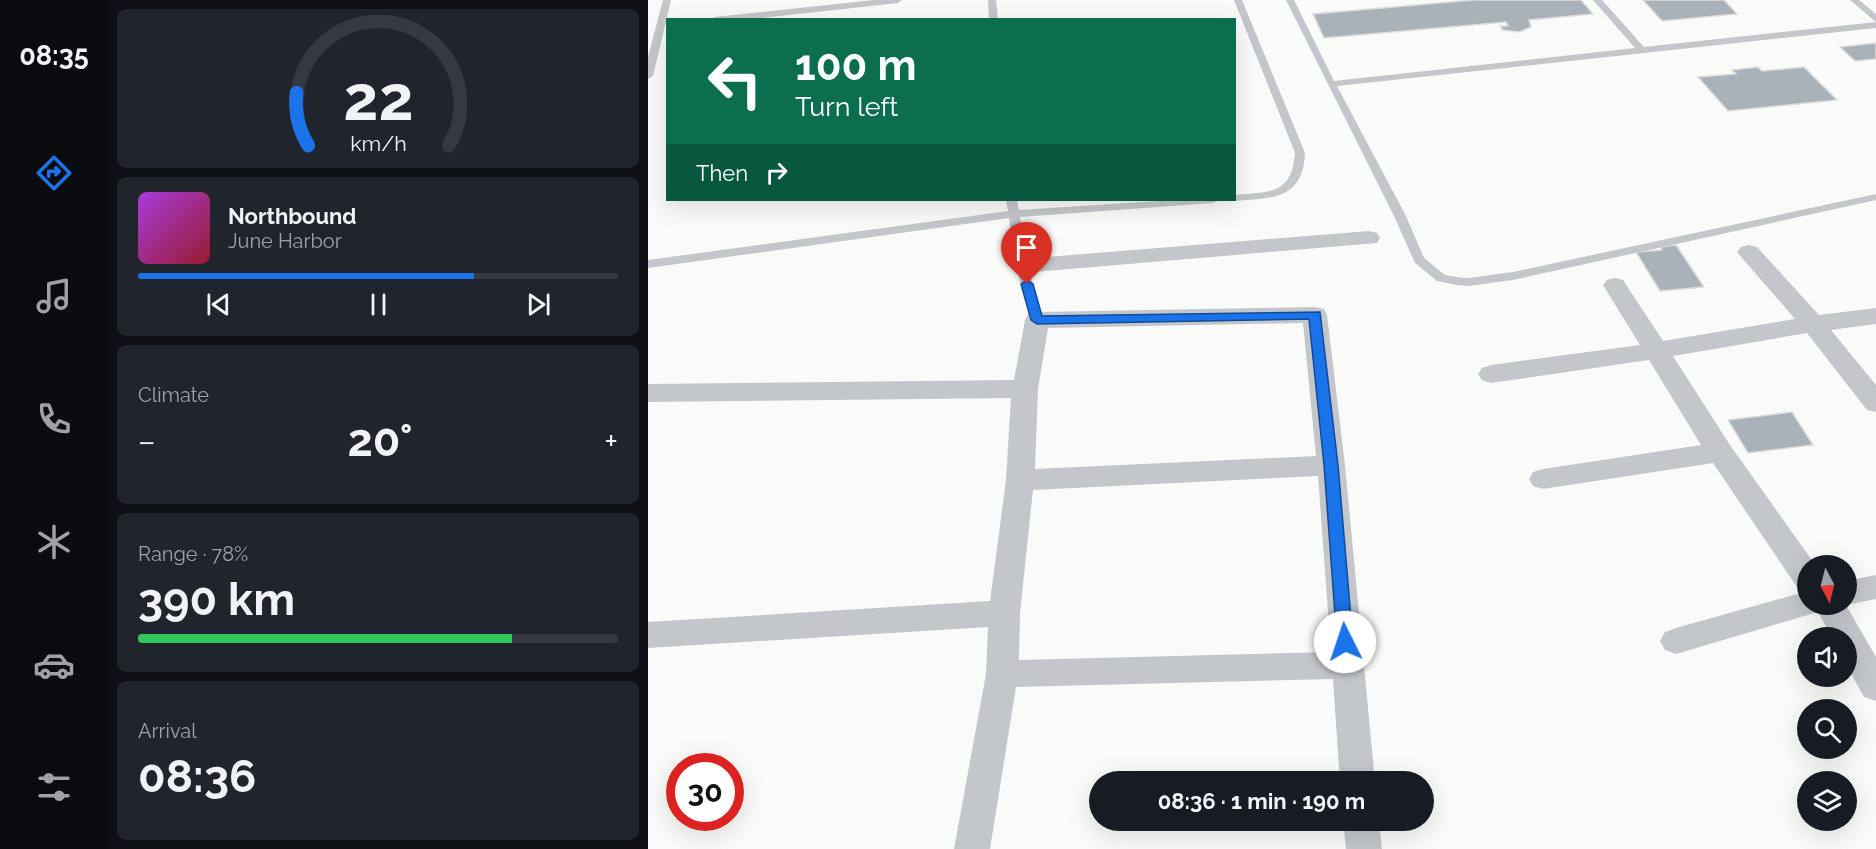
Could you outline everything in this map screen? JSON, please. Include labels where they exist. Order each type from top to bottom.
[{"type":"street","points":[[1022,266],[1369,238]]},
{"type":"street","points":[[1749,252],[1813,324],[1876,404]]},
{"type":"street","points":[[1615,285],[1720,452],[1797,562]]},
{"type":"street","points":[[972,849],[1002,674],[1004,614],[1020,480],[1025,389],[1037,320],[1315,315],[1331,465],[1357,771]]},
{"type":"street","points":[[1491,374],[1656,351],[1813,324],[1876,316]]},
{"type":"street","points":[[648,393],[1025,389]]},
{"type":"street","points":[[1543,479],[1720,452]]},
{"type":"street","points":[[1020,480],[1331,465]]},
{"type":"street","points":[[1857,591],[1876,587]]},
{"type":"street","points":[[1676,642],[1797,606]]},
{"type":"street","points":[[648,635],[1004,614]]},
{"type":"street","points":[[1835,615],[1876,687]]},
{"type":"street","points":[[1002,674],[1347,664]]},
{"type":"street","points":[[1362,831],[1364,849]]},
{"type":"lane","points":[[648,76],[665,25],[667,0]]},
{"type":"lane","points":[[733,18],[898,0]]},
{"type":"lane","points":[[992,0],[994,18]]},
{"type":"lane","points":[[1236,198],[1272,195],[1285,189],[1294,182],[1300,167],[1300,153],[1238,0]]},
{"type":"lane","points":[[1290,0],[1400,216],[1419,260],[1441,278],[1468,282],[1513,276],[1876,197]]},
{"type":"lane","points":[[1597,0],[1641,50]]},
{"type":"lane","points":[[1854,0],[1876,19]]},
{"type":"lane","points":[[1331,84],[1876,25]]},
{"type":"lane","points":[[1012,201],[1022,266],[1037,320]]},
{"type":"lane","points":[[648,264],[1013,214],[1199,201]]},
{"type":"building","points":[[1474,0],[1581,0],[1593,14],[1529,20],[1531,27],[1519,32],[1503,30],[1500,26],[1508,26],[1506,22],[1324,38],[1313,14]]},
{"type":"building","points":[[1643,0],[1724,0],[1737,14],[1662,21]]},
{"type":"building","points":[[1876,43],[1876,59],[1855,61],[1840,47]]},
{"type":"building","points":[[1758,67],[1762,71],[1804,67],[1837,100],[1728,111],[1698,77],[1736,74],[1732,70]]},
{"type":"building","points":[[1676,245],[1704,287],[1660,291],[1636,252],[1662,250],[1661,247]]},
{"type":"building","points":[[1792,412],[1813,445],[1748,453],[1728,420]]},
{"type":"route","points":[[1027,284],[1037,320],[1315,315],[1331,465],[1345,642]]}]
